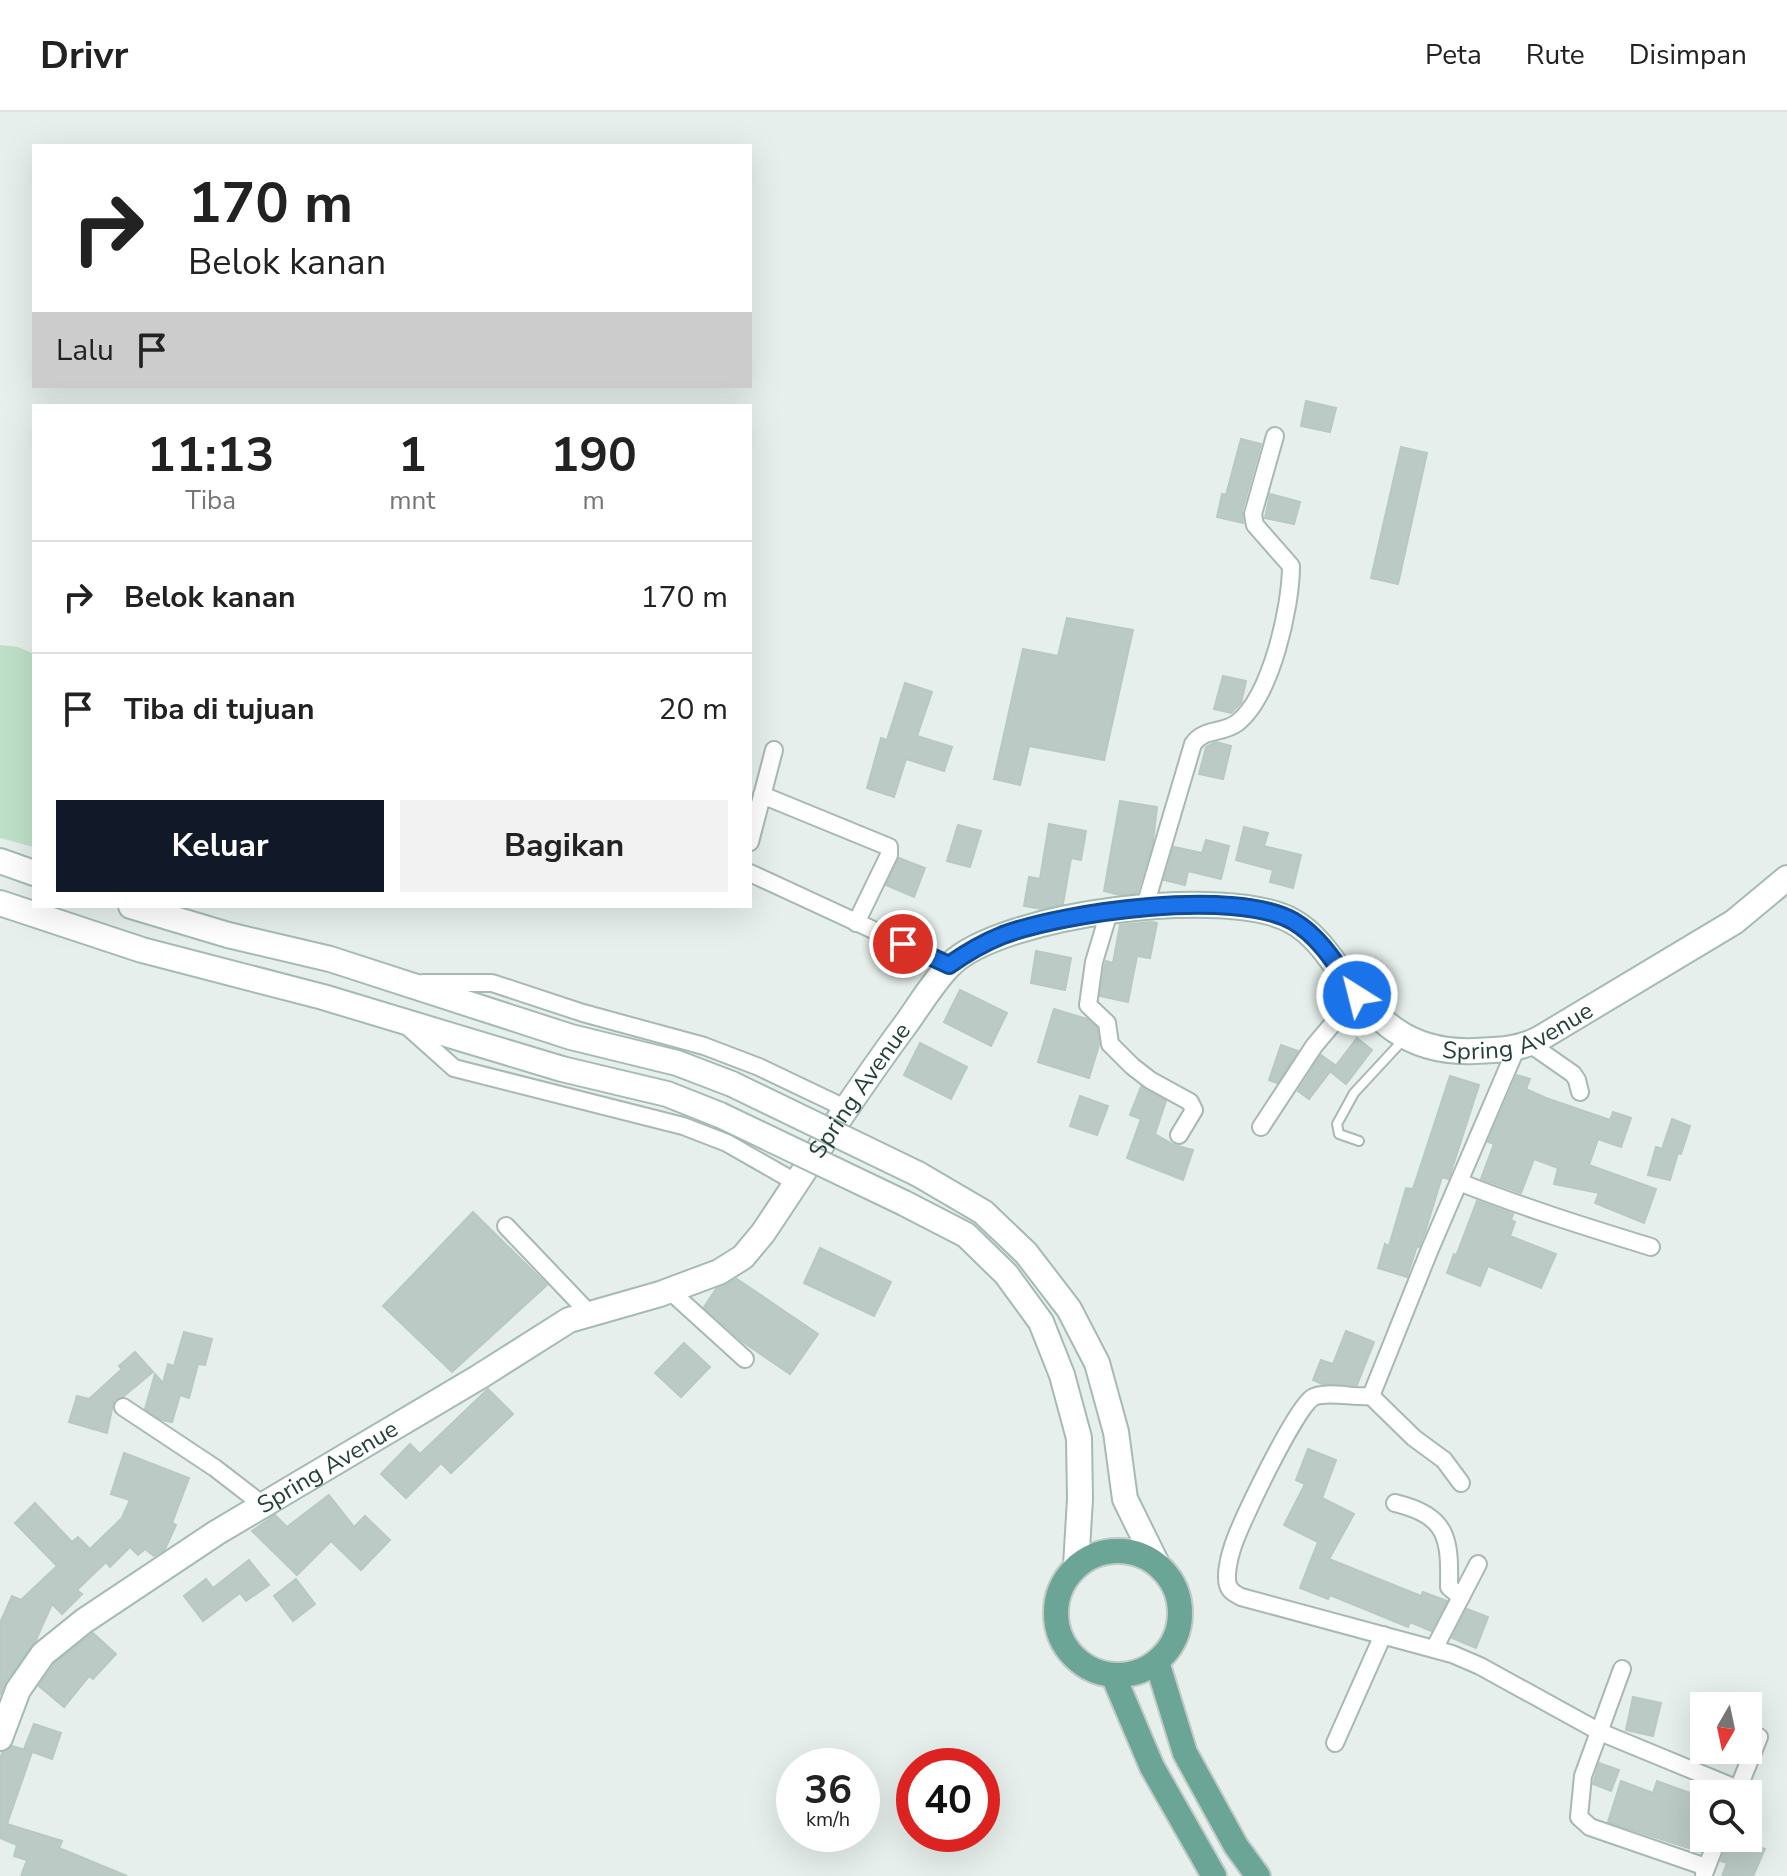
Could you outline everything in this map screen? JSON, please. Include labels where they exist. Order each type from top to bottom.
[{"type":"main road","points":[[1130,1551],[1156,1562],[1175,1584],[1182,1612],[1175,1640],[1157,1662],[1136,1673],[1113,1675],[1085,1666],[1065,1646],[1056,1618],[1057,1604],[1059,1590],[1076,1566],[1101,1552],[1130,1551]]},
{"type":"main road","points":[[1157,1662],[1185,1753],[1236,1846],[1258,1876]]},
{"type":"main road","points":[[1113,1675],[1152,1767],[1214,1876]]},
{"type":"street","points":[[1145,906],[1193,744],[1205,733],[1236,724],[1246,712],[1263,688],[1280,639],[1291,566],[1255,525],[1253,514],[1275,436]]},
{"type":"street","points":[[752,834],[774,750]]},
{"type":"street","points":[[762,795],[889,847],[889,855],[856,923]]},
{"type":"street","points":[[0,861],[32,872]]},
{"type":"street","points":[[752,874],[949,965]]},
{"type":"street","name":"Spring Avenue","points":[[0,1738],[18,1690],[43,1654],[95,1613],[216,1533],[569,1320],[719,1272],[743,1257],[763,1233],[949,965],[970,950],[1003,935],[1054,920],[1145,906],[1214,906],[1257,910],[1287,918],[1307,931],[1357,995],[1405,1038],[1446,1050],[1523,1046],[1734,922],[1787,878]]},
{"type":"street","points":[[0,903],[155,954],[398,1018],[562,1069],[667,1094],[720,1115],[966,1235],[1006,1274],[1041,1322],[1062,1375],[1079,1438],[1080,1499],[1076,1566]]},
{"type":"street","points":[[138,908],[228,935],[330,959],[571,1037],[677,1063],[732,1084],[918,1174],[983,1212],[1026,1253],[1069,1309],[1097,1363],[1116,1432],[1125,1499],[1156,1562]]},
{"type":"street","points":[[1109,912],[1094,962],[1088,1005],[1107,1023],[1110,1044],[1132,1066],[1150,1080],[1190,1102],[1194,1110],[1179,1135]]},
{"type":"street","points":[[410,983],[492,983],[583,1013],[704,1046],[759,1067],[847,1109]]},
{"type":"street","points":[[1261,1127],[1314,1046],[1357,995]]},
{"type":"street","points":[[398,1018],[454,1068],[683,1126],[727,1143],[797,1183]]},
{"type":"street","points":[[1371,1396],[1459,1182],[1523,1046],[1573,1074],[1580,1092]]},
{"type":"street","points":[[1459,1182],[1531,1211],[1550,1214],[1651,1247]]},
{"type":"street","points":[[506,1226],[590,1314]]},
{"type":"street","points":[[669,1290],[745,1359]]},
{"type":"street","points":[[1371,1396],[1352,1398],[1323,1393],[1305,1403],[1287,1431],[1232,1548],[1227,1583],[1232,1591],[1241,1597],[1434,1649],[1480,1666],[1600,1732],[1710,1780]]},
{"type":"street","points":[[1371,1396],[1414,1438],[1444,1460],[1461,1483]]},
{"type":"street","points":[[123,1407],[215,1468],[263,1505]]},
{"type":"street","points":[[1395,1503],[1424,1511],[1440,1527],[1450,1557],[1449,1587],[1461,1597]]},
{"type":"street","points":[[1434,1649],[1478,1564]]},
{"type":"street","points":[[1335,1743],[1383,1635]]},
{"type":"street","points":[[1622,1669],[1583,1776],[1578,1810],[1582,1823],[1705,1872],[1713,1852]]},
{"type":"lane","points":[[1359,1141],[1339,1134],[1337,1124],[1354,1093],[1405,1038]]},
{"type":"green space","points":[[0,645],[18,647],[32,653],[32,846],[0,838]]},
{"type":"building","points":[[1306,401],[1336,408],[1330,432],[1301,426]]},
{"type":"building","points":[[1241,439],[1261,444],[1242,511],[1243,523],[1217,517]]},
{"type":"building","points":[[1401,447],[1427,453],[1398,584],[1371,578]]},
{"type":"building","points":[[1270,494],[1300,502],[1294,524],[1265,518]]},
{"type":"building","points":[[1067,618],[1133,630],[1104,760],[1029,746],[1020,785],[994,779],[1023,649],[1058,656]]},
{"type":"building","points":[[1223,676],[1246,681],[1241,703],[1231,713],[1214,709]]},
{"type":"building","points":[[905,683],[932,692],[917,736],[952,747],[944,771],[906,759],[894,797],[867,788],[881,738],[887,740]]},
{"type":"building","points":[[1216,742],[1231,746],[1223,779],[1199,774],[1206,747]]},
{"type":"building","points":[[1120,801],[1157,807],[1153,842],[1137,893],[1120,895],[1104,891]]},
{"type":"building","points":[[1049,824],[1086,831],[1081,860],[1071,858],[1063,904],[1042,909],[1024,906],[1029,877],[1040,879]]},
{"type":"building","points":[[958,825],[981,831],[970,867],[947,861]]},
{"type":"building","points":[[1244,827],[1268,833],[1264,846],[1301,855],[1293,888],[1270,882],[1273,870],[1236,860]]},
{"type":"building","points":[[1206,840],[1229,846],[1221,879],[1188,871],[1185,885],[1164,880],[1174,847],[1202,853]]},
{"type":"building","points":[[899,858],[925,868],[914,897],[886,885]]},
{"type":"building","points":[[1157,923],[1150,958],[1137,956],[1128,1002],[1100,996],[1105,964],[1106,961],[1113,963],[1120,925]]},
{"type":"building","points":[[1036,951],[1071,958],[1065,990],[1031,983]]},
{"type":"building","points":[[960,990],[1007,1013],[991,1046],[944,1022]]},
{"type":"building","points":[[1054,1009],[1087,1019],[1097,1028],[1099,1045],[1089,1078],[1038,1062]]},
{"type":"building","points":[[1357,1038],[1372,1050],[1346,1084],[1331,1072]]},
{"type":"building","points":[[920,1043],[967,1067],[951,1099],[904,1075]]},
{"type":"building","points":[[1281,1045],[1298,1051],[1277,1083],[1269,1080]]},
{"type":"building","points":[[1321,1055],[1335,1065],[1309,1099],[1298,1091]]},
{"type":"building","points":[[1517,1075],[1530,1079],[1526,1089],[1546,1098],[1610,1120],[1613,1112],[1631,1118],[1621,1147],[1598,1139],[1589,1165],[1656,1189],[1644,1223],[1595,1203],[1599,1193],[1554,1184],[1558,1168],[1534,1159],[1521,1193],[1481,1179],[1494,1144],[1488,1142]]},
{"type":"building","points":[[1450,1076],[1479,1085],[1450,1175],[1448,1179],[1442,1177],[1407,1277],[1378,1268],[1385,1244],[1389,1246],[1406,1188],[1413,1189]]},
{"type":"building","points":[[1141,1087],[1166,1101],[1155,1134],[1174,1145],[1193,1150],[1183,1180],[1127,1158],[1141,1119],[1130,1115]]},
{"type":"building","points":[[1080,1096],[1108,1106],[1097,1135],[1070,1126]]},
{"type":"building","points":[[1672,1119],[1690,1126],[1670,1180],[1648,1175],[1656,1147],[1662,1149]]},
{"type":"building","points":[[1477,1201],[1513,1214],[1511,1220],[1515,1222],[1510,1236],[1556,1254],[1541,1288],[1488,1266],[1480,1286],[1447,1273]]},
{"type":"building","points":[[473,1212],[547,1285],[452,1372],[383,1306]]},
{"type":"building","points":[[820,1248],[891,1282],[874,1316],[804,1283]]},
{"type":"building","points":[[737,1279],[818,1334],[790,1374],[743,1342],[704,1307],[716,1289]]},
{"type":"building","points":[[1346,1331],[1374,1342],[1357,1385],[1322,1384],[1313,1380],[1321,1360],[1333,1364]]},
{"type":"building","points":[[184,1332],[212,1339],[205,1365],[198,1364],[189,1398],[180,1395],[172,1422],[162,1420],[145,1409],[155,1374],[163,1383],[168,1364],[174,1366]]},
{"type":"building","points":[[684,1343],[710,1367],[681,1397],[655,1373]]},
{"type":"building","points":[[135,1352],[153,1372],[124,1396],[114,1400],[107,1433],[69,1422],[77,1396],[89,1399],[122,1369],[119,1366]]},
{"type":"building","points":[[488,1389],[513,1414],[451,1473],[441,1463],[406,1498],[381,1474],[410,1444],[420,1454]]},
{"type":"building","points":[[1308,1449],[1336,1460],[1322,1498],[1354,1514],[1329,1559],[1421,1596],[1423,1592],[1447,1601],[1431,1631],[1410,1622],[1408,1627],[1330,1595],[1328,1599],[1300,1588],[1318,1542],[1284,1525],[1305,1484],[1296,1480]]},
{"type":"building","points":[[124,1453],[189,1478],[172,1523],[176,1525],[165,1549],[154,1556],[145,1549],[138,1555],[130,1547],[110,1567],[106,1562],[77,1590],[82,1594],[62,1614],[52,1604],[36,1640],[6,1681],[0,1695],[0,1623],[12,1596],[21,1600],[57,1566],[15,1523],[35,1503],[72,1542],[78,1537],[90,1549],[122,1518],[130,1500],[111,1494]]},
{"type":"building","points":[[329,1495],[354,1527],[365,1516],[390,1540],[361,1570],[331,1541],[297,1575],[252,1531],[275,1515],[287,1527]]},
{"type":"building","points":[[249,1560],[269,1585],[246,1601],[240,1593],[203,1621],[184,1596],[206,1579],[213,1588]]},
{"type":"building","points":[[296,1579],[315,1604],[293,1621],[274,1596]]},
{"type":"building","points":[[1467,1609],[1488,1617],[1476,1648],[1452,1638]]},
{"type":"building","points":[[93,1633],[116,1654],[93,1679],[89,1676],[64,1707],[39,1686],[55,1663]]},
{"type":"building","points":[[1633,1697],[1661,1703],[1653,1736],[1626,1730]]},
{"type":"building","points":[[34,1724],[61,1733],[52,1759],[24,1749]]},
{"type":"building","points":[[12,1746],[32,1752],[7,1824],[62,1841],[59,1848],[127,1876],[21,1876],[27,1860],[14,1856],[17,1845],[0,1838],[0,1759],[2,1753]]},
{"type":"building","points":[[1599,1763],[1619,1770],[1611,1791],[1593,1784]]},
{"type":"building","points":[[1621,1781],[1653,1793],[1657,1781],[1690,1793],[1690,1848],[1608,1822]]},
{"type":"building","points":[[1762,1848],[1765,1849],[1753,1876],[1722,1876],[1727,1863],[1721,1861],[1724,1852],[1762,1852]]},
{"type":"route","points":[[903,944],[949,965],[970,950],[1003,935],[1054,920],[1145,906],[1214,906],[1257,910],[1287,918],[1307,931],[1357,995]]}]
